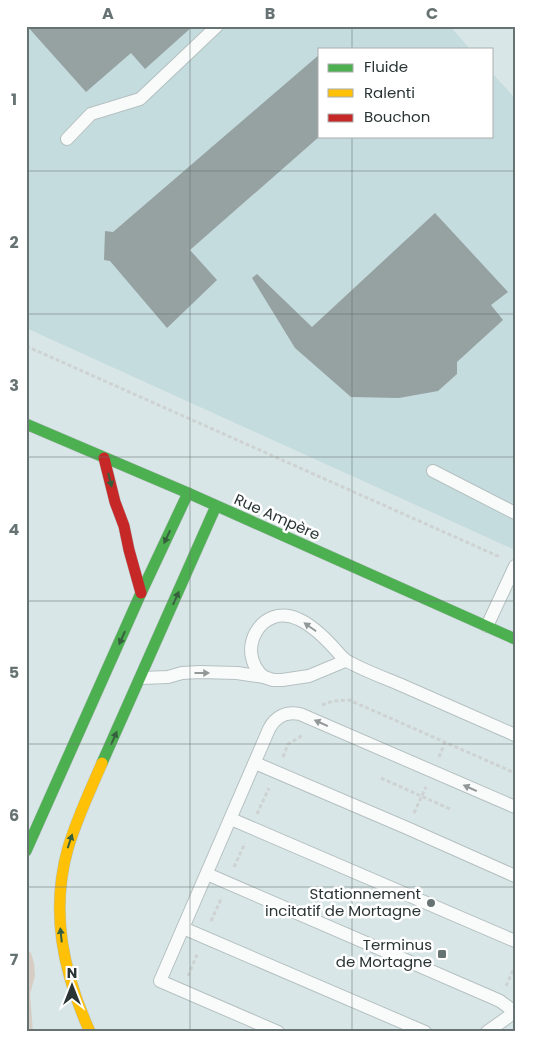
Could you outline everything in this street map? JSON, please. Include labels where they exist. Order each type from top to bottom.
[{"type":"main road","name":"Rue Ampère","points":[[26,424],[188,493],[515,639]]},
{"type":"main road","points":[[104,458],[141,593]]},
{"type":"main road","points":[[26,852],[141,593],[188,493]]},
{"type":"main road","points":[[90,1032],[75,997],[64,957],[59,905],[62,872],[71,838],[81,812],[216,506]]},
{"type":"lane","points":[[67,139],[91,114],[140,99],[217,26]]},
{"type":"lane","points":[[433,471],[515,513]]},
{"type":"lane","points":[[487,626],[515,566]]},
{"type":"lane","points":[[264,677],[257,671],[252,661],[253,639],[262,623],[270,618],[287,616],[298,619],[319,632],[345,661],[515,735]]},
{"type":"lane","points":[[141,678],[168,677],[200,672],[237,674],[273,680],[293,679],[309,676],[345,661]]},
{"type":"lane","points":[[278,1032],[160,981],[272,724],[279,717],[284,714],[295,713],[309,718],[515,807]]},
{"type":"lane","points":[[255,763],[515,876]]},
{"type":"lane","points":[[230,819],[515,941]]},
{"type":"lane","points":[[207,874],[500,1001],[514,1011],[486,1032]]},
{"type":"lane","points":[[183,928],[425,1032]]},
{"type":"path","points":[[26,346],[501,558]]},
{"type":"path","points":[[314,707],[333,701],[349,700],[515,773]]},
{"type":"path","points":[[281,762],[288,744],[300,737],[303,730]]},
{"type":"path","points":[[438,758],[445,742]]},
{"type":"path","points":[[381,778],[450,809]]},
{"type":"path","points":[[257,816],[270,785]]},
{"type":"path","points":[[418,803],[426,786]]},
{"type":"path","points":[[233,871],[247,838]]},
{"type":"path","points":[[210,925],[223,894]]},
{"type":"path","points":[[186,980],[200,949]]},
{"type":"path","points":[[504,990],[515,966]]},
{"type":"shaded area","points":[[26,26],[450,26],[469,48],[318,48],[318,138],[494,138],[494,75],[515,98],[515,550],[26,328]]},
{"type":"shaded area","points":[[26,950],[31,953],[34,963],[35,976],[30,994],[33,1032],[26,1032]]},
{"type":"building","points":[[27,26],[193,26],[145,69],[131,53],[86,92]]},
{"type":"building","points":[[318,56],[318,138],[190,250],[217,280],[167,328],[110,261],[104,260],[105,231],[113,232]]},
{"type":"building","points":[[435,213],[508,292],[491,305],[503,320],[457,362],[457,374],[438,391],[399,398],[351,397],[295,348],[252,278],[257,274],[312,327]]},
{"type":"traffic: fast","points":[[26,424],[188,493],[515,639]]},
{"type":"traffic: fast","points":[[26,851],[141,593],[188,493]]},
{"type":"traffic: fast","points":[[102,763],[216,506]]},
{"type":"traffic: slow","points":[[90,1032],[66,964],[62,942],[60,895],[68,848],[102,763]]},
{"type":"traffic: jam","points":[[104,458],[141,593]]},
{"type":"place","name":"Stationnement incitatif de Mortagne","points":[[431,903]]},
{"type":"place","name":"Terminus de Mortagne","points":[[442,954]]}]
